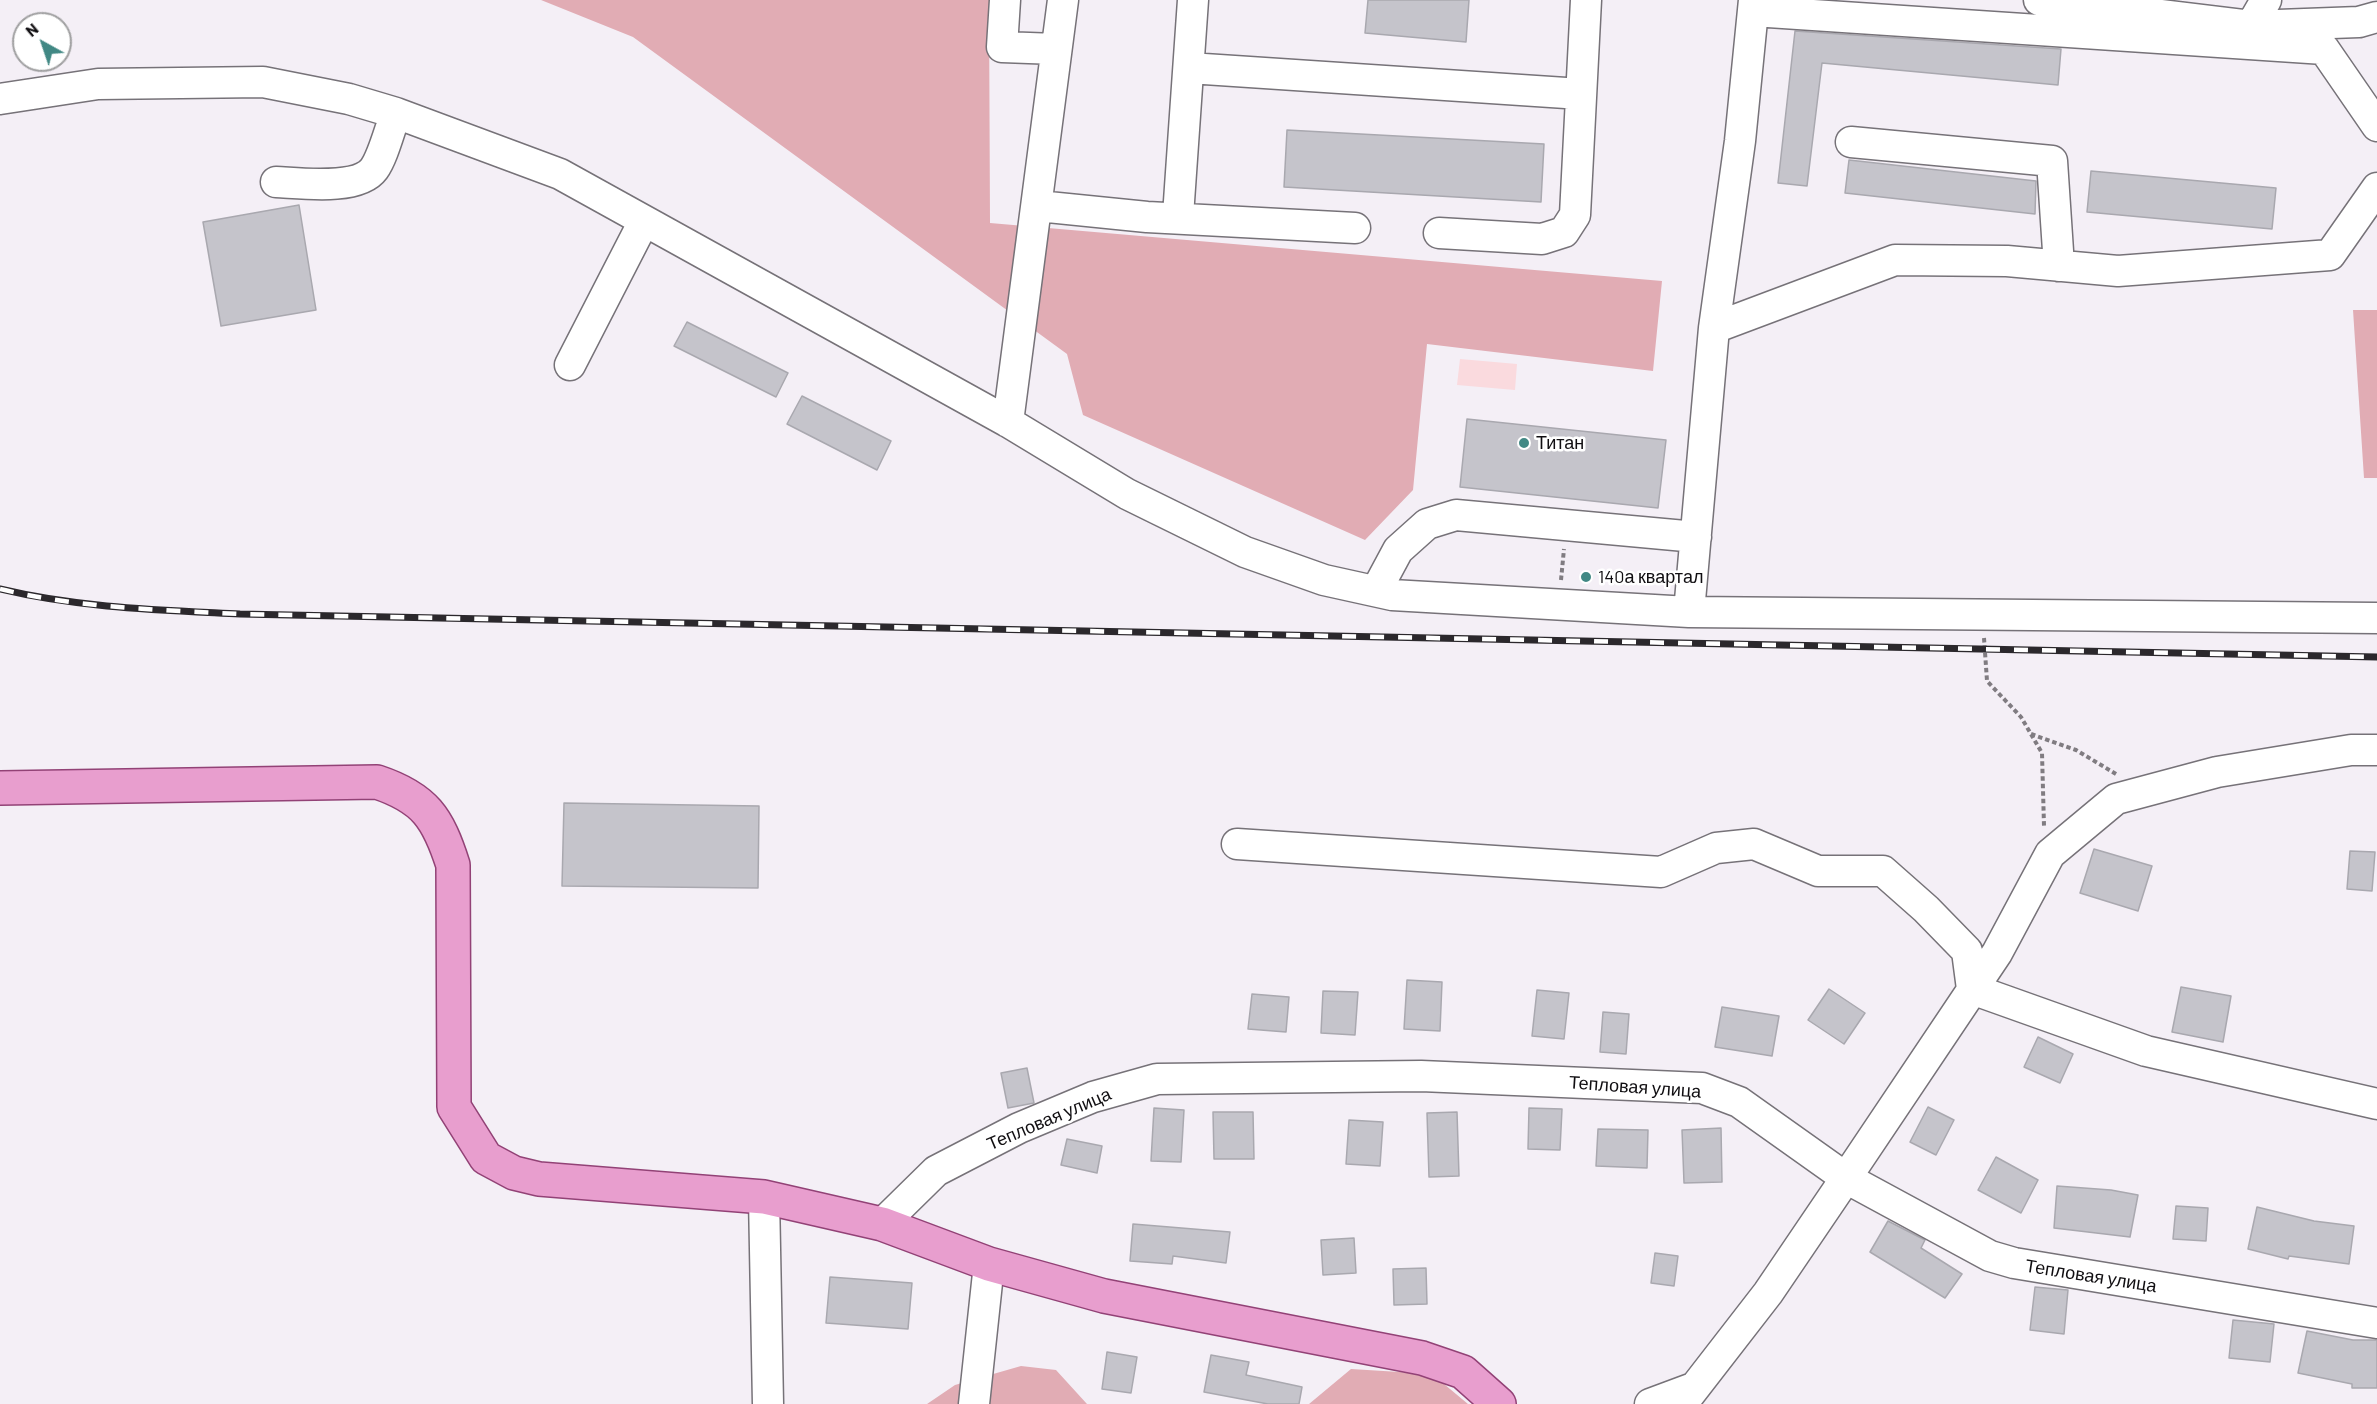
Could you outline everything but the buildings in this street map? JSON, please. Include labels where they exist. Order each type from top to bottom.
[{"type":"main road","points":[[0,788],[377,782],[402,790],[422,804],[441,830],[453,865],[454,1107],[486,1158],[514,1173],[538,1179],[764,1197],[882,1224],[989,1264],[1104,1296],[1422,1358],[1463,1372],[1499,1404]]},
{"type":"street","points":[[1005,0],[1002,47],[1056,49]]},
{"type":"street","points":[[1008,422],[1038,206],[1063,0]]},
{"type":"street","points":[[1178,216],[1190,68],[1192,0]]},
{"type":"street","points":[[1439,233],[1542,240],[1564,232],[1575,215],[1586,0]]},
{"type":"street","points":[[2039,0],[2251,26],[2359,22],[2377,17]]},
{"type":"street","points":[[2251,26],[2266,0]]},
{"type":"street","points":[[1689,612],[1714,328],[1740,141],[1753,6],[2324,49],[2377,126]]},
{"type":"street","points":[[1190,68],[1581,94]]},
{"type":"street","points":[[0,99],[98,84],[263,82],[349,99],[396,113],[560,174],[1008,422],[1127,494],[1245,552],[1324,580],[1392,595],[1689,612],[2377,618]]},
{"type":"street","points":[[276,182],[330,184],[359,180],[374,170],[396,113]]},
{"type":"street","points":[[1851,142],[2052,160],[2059,266]]},
{"type":"street","points":[[1714,328],[1894,260],[2007,261],[2118,271],[2330,255],[2377,188]]},
{"type":"street","points":[[1038,206],[1147,217],[1178,216],[1355,228]]},
{"type":"street","points":[[570,365],[645,220]]},
{"type":"street","points":[[1376,591],[1398,550],[1427,524],[1456,515],[1696,537]]},
{"type":"street","points":[[1650,1404],[1687,1396],[1768,1293],[1996,953],[2050,854],[2116,799],[2217,772],[2350,750],[2377,750]]},
{"type":"street","points":[[1237,844],[1661,872],[1716,848],[1754,844],[1818,871],[1883,871],[1926,909],[1967,951],[1972,989]]},
{"type":"street","points":[[1972,989],[2146,1051],[2377,1104]]},
{"type":"street","name":"Тепловая улица","points":[[882,1224],[936,1171],[1019,1128],[1093,1097],[1157,1078],[1421,1076],[1702,1088],[1738,1102],[1846,1179],[1963,1244],[2014,1263],[2377,1323]]},
{"type":"street","points":[[764,1197],[768,1404]]},
{"type":"street","points":[[974,1404],[989,1264]]},
{"type":"path","points":[[1562,570],[1564,550]]},
{"type":"path","points":[[1981,635],[1986,640],[1987,681],[2021,717],[2042,753],[2043,867]]},
{"type":"path","points":[[2031,734],[2076,750],[2141,792]]},
{"type":"shaded area","points":[[541,0],[989,0],[990,223],[1662,281],[1653,371],[1427,344],[1413,490],[1365,540],[1083,415],[1067,354],[633,37]]},
{"type":"shaded area","points":[[2353,310],[2377,310],[2377,478],[2364,478]]},
{"type":"shaded area","points":[[1460,359],[1517,364],[1515,390],[1457,385]]},
{"type":"shaded area","points":[[1021,1366],[1056,1370],[1087,1404],[927,1404],[955,1385]]},
{"type":"shaded area","points":[[1351,1369],[1432,1374],[1468,1404],[1309,1404]]},
{"type":"railway","points":[[0,589],[90,604],[240,614],[2377,657]]},
{"type":"place","name":"Титан","points":[[1524,443]]},
{"type":"place","name":"140а квартал","points":[[1586,577]]}]
